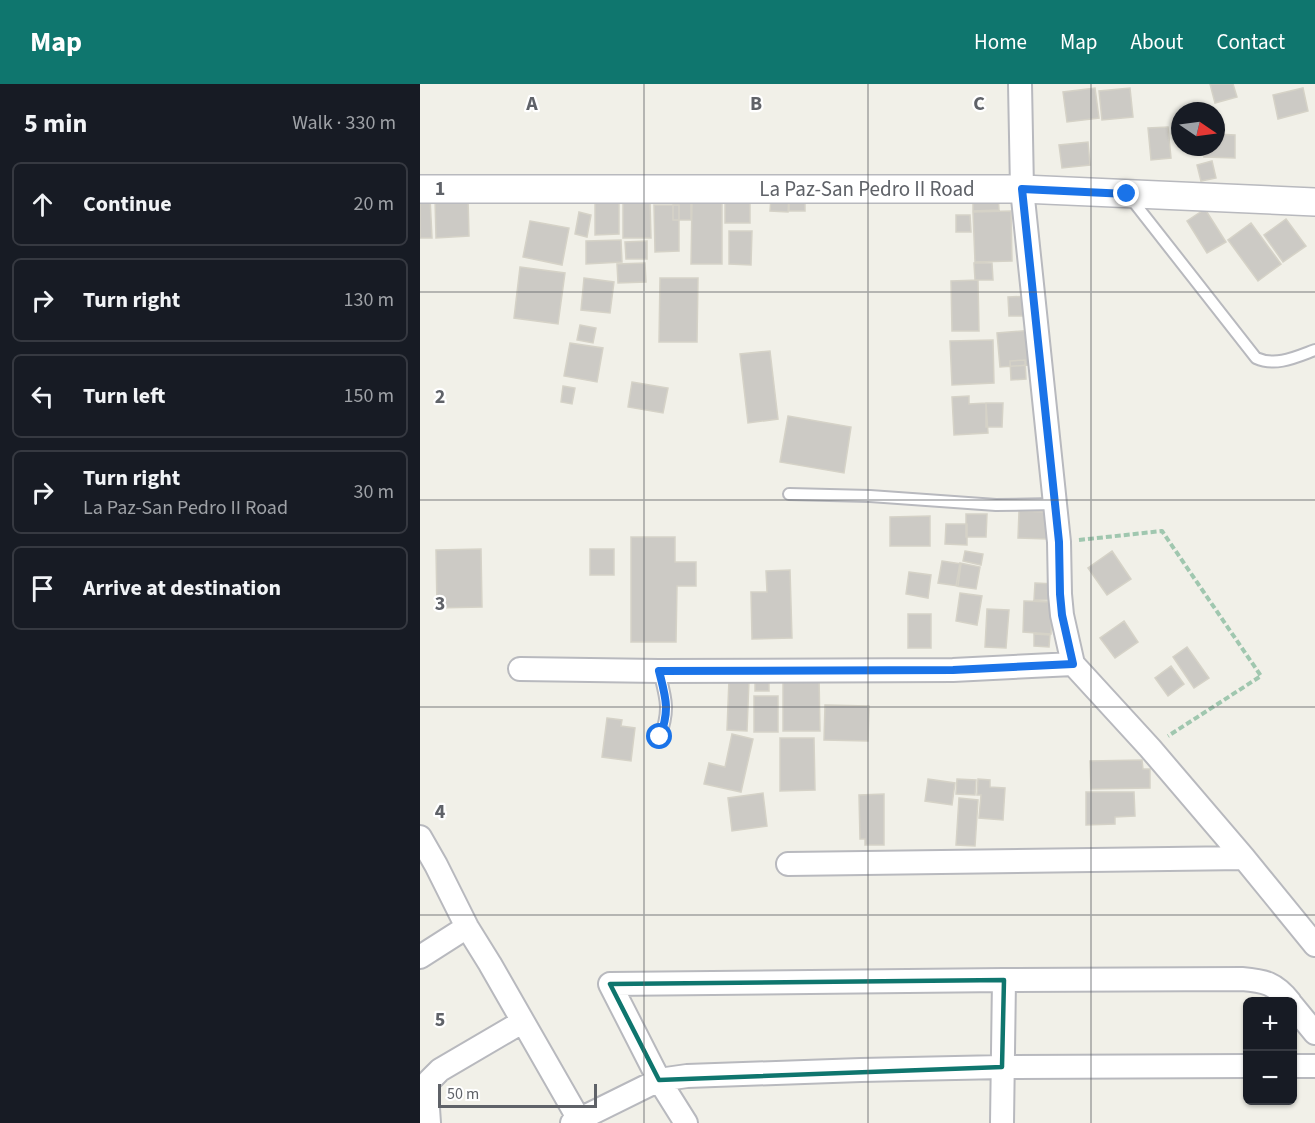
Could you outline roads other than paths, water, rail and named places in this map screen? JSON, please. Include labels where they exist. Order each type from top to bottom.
[{"type":"street","points":[[1020,84],[1022,189],[1059,542],[1062,615],[1073,664],[1150,748],[1315,945]]},
{"type":"street","name":"La Paz-San Pedro II Road","points":[[420,189],[1022,189],[1315,202]]},
{"type":"street","points":[[520,669],[953,670],[1073,664]]},
{"type":"street","points":[[420,837],[467,927],[577,1122],[659,1080],[687,1076],[1002,1067],[1243,1066]]},
{"type":"street","points":[[788,864],[1244,858]]},
{"type":"street","points":[[420,957],[467,927]]},
{"type":"street","points":[[686,1123],[659,1080],[610,984],[1242,979],[1262,981],[1277,988],[1285,997]]},
{"type":"street","points":[[1002,1123],[1004,980]]},
{"type":"street","points":[[1297,1010],[1315,1033]]},
{"type":"street","points":[[429,1123],[427,1094],[429,1081],[440,1070],[522,1022]]},
{"type":"street","points":[[1297,1066],[1315,1066]]},
{"type":"lane","points":[[1127,194],[1256,358],[1265,362],[1282,362],[1315,350]]},
{"type":"lane","points":[[789,494],[870,496],[996,505],[1055,504]]},
{"type":"lane","points":[[659,671],[666,698],[667,714],[660,737]]}]
